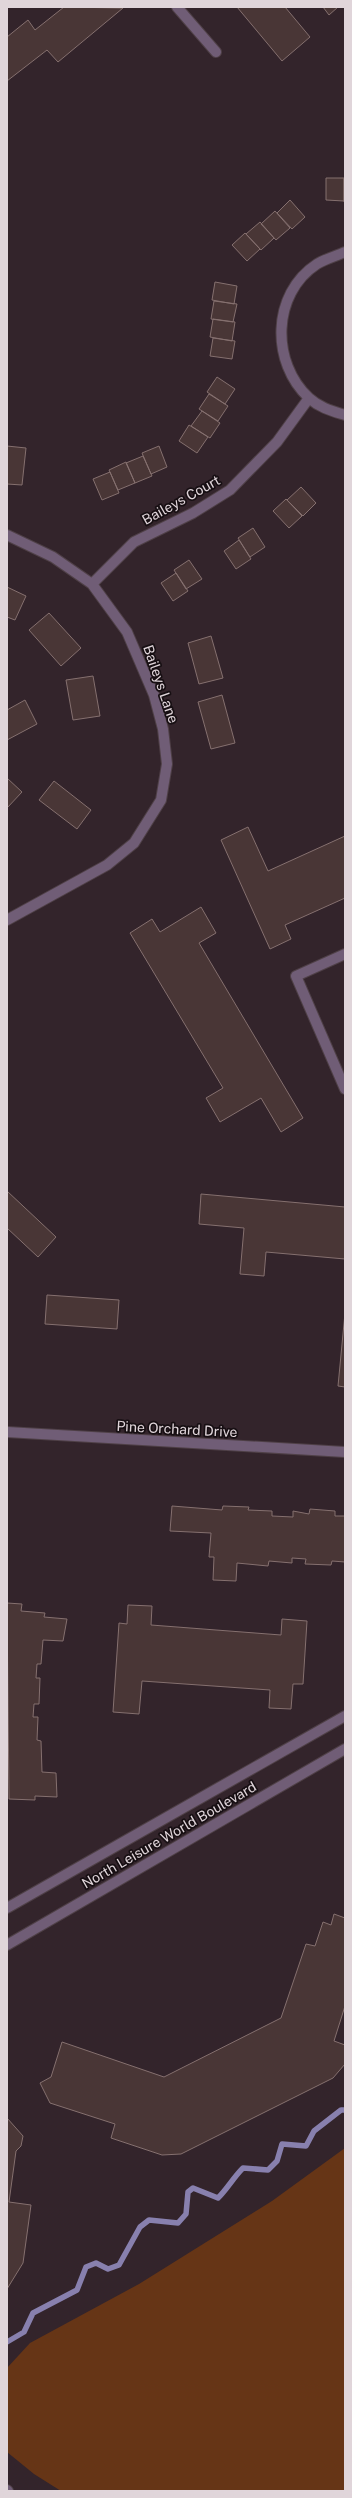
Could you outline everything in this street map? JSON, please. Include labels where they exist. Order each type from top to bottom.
[{"type":"street","points":[[177,7],[216,52]]},
{"type":"street","points":[[345,252],[317,264],[296,285],[287,300],[280,332],[286,365],[309,398],[324,409],[345,415]]},
{"type":"street","name":"Baileys Court","points":[[92,584],[134,542],[193,512],[230,490],[277,442],[309,398]]},
{"type":"street","name":"Baileys Lane","points":[[7,536],[53,557],[92,584],[127,632],[154,695],[164,729],[167,764],[161,800],[134,842],[107,865],[7,920]]},
{"type":"street","points":[[345,954],[296,976],[345,1089]]},
{"type":"street","name":"Pine Orchard Drive","points":[[7,1432],[345,1452]]},
{"type":"street","name":"North Leisure World Boulevard","points":[[7,1908],[345,1716]]},
{"type":"street","name":"North Leisure World Boulevard","points":[[7,1945],[345,1749]]},
{"type":"shaded area","points":[[345,2148],[345,2491],[61,2491],[34,2474],[7,2452],[7,2368],[30,2343],[139,2284],[272,2201]]},
{"type":"building","points":[[64,7],[123,8],[58,62],[47,50],[7,81],[7,37],[28,20],[35,30]]},
{"type":"building","points":[[237,7],[285,7],[310,37],[282,61]]},
{"type":"building","points":[[323,7],[338,7],[329,15]]},
{"type":"building","points":[[326,178],[344,178],[344,201],[326,200]]},
{"type":"building","points":[[345,179],[345,202],[344,202]]},
{"type":"building","points":[[290,200],[305,217],[292,229],[277,213]]},
{"type":"building","points":[[275,211],[290,228],[276,240],[261,224]]},
{"type":"building","points":[[260,222],[274,238],[261,250],[246,234]]},
{"type":"building","points":[[245,233],[260,249],[247,261],[232,245]]},
{"type":"building","points":[[215,282],[237,286],[234,304],[212,300]]},
{"type":"building","points":[[214,301],[237,304],[233,322],[211,319]]},
{"type":"building","points":[[213,319],[235,322],[232,341],[210,337]]},
{"type":"building","points":[[213,338],[235,341],[232,359],[210,356]]},
{"type":"building","points":[[217,377],[235,389],[225,404],[207,392]]},
{"type":"building","points":[[209,394],[228,406],[218,421],[199,409]]},
{"type":"building","points":[[202,411],[220,423],[210,438],[191,426]]},
{"type":"building","points":[[189,425],[208,437],[197,453],[179,441]]},
{"type":"building","points":[[7,446],[26,448],[22,485],[7,484]]},
{"type":"building","points":[[159,446],[167,467],[151,474],[142,453]]},
{"type":"building","points":[[143,456],[152,476],[135,483],[126,463]]},
{"type":"building","points":[[126,462],[135,483],[118,490],[109,470]]},
{"type":"building","points":[[110,472],[119,493],[102,500],[93,479]]},
{"type":"building","points":[[301,487],[316,503],[303,516],[287,500]]},
{"type":"building","points":[[286,499],[302,516],[289,528],[273,511]]},
{"type":"building","points":[[253,528],[265,547],[250,557],[238,538]]},
{"type":"building","points":[[239,540],[251,559],[236,569],[224,551]]},
{"type":"building","points":[[189,560],[202,579],[186,589],[174,570]]},
{"type":"building","points":[[176,573],[188,591],[173,601],[161,583]]},
{"type":"building","points":[[7,587],[26,596],[15,620],[7,617]]},
{"type":"building","points":[[49,613],[81,648],[61,666],[29,630]]},
{"type":"building","points":[[211,636],[223,678],[199,684],[188,643]]},
{"type":"building","points":[[93,676],[100,716],[73,720],[66,680]]},
{"type":"building","points":[[222,695],[235,743],[211,749],[198,702]]},
{"type":"building","points":[[25,700],[37,724],[7,740],[7,710]]},
{"type":"building","points":[[7,778],[22,792],[7,808]]},
{"type":"building","points":[[54,781],[91,810],[77,829],[39,800]]},
{"type":"building","points":[[248,827],[268,871],[345,836],[345,898],[285,925],[291,939],[270,949],[221,840]]},
{"type":"building","points":[[201,907],[216,933],[199,943],[303,1118],[281,1132],[261,1098],[220,1122],[206,1098],[223,1088],[130,933],[152,919],[160,932]]},
{"type":"building","points":[[7,1191],[56,1237],[38,1257],[7,1228]]},
{"type":"building","points":[[201,1194],[345,1207],[345,1259],[266,1252],[264,1276],[240,1274],[244,1228],[199,1224]]},
{"type":"building","points":[[47,1295],[119,1300],[117,1329],[45,1324]]},
{"type":"building","points":[[345,1313],[345,1387],[338,1386]]},
{"type":"building","points":[[172,1506],[222,1510],[223,1506],[249,1507],[248,1510],[272,1511],[272,1516],[293,1517],[293,1511],[309,1514],[310,1509],[335,1511],[335,1516],[345,1516],[345,1562],[332,1561],[331,1565],[305,1564],[306,1559],[292,1558],[292,1563],[269,1561],[268,1566],[237,1563],[236,1581],[213,1580],[214,1557],[209,1557],[211,1533],[170,1531]]},
{"type":"building","points":[[7,1603],[22,1604],[21,1611],[45,1613],[44,1617],[67,1619],[63,1641],[43,1640],[41,1664],[37,1664],[36,1678],[40,1678],[39,1704],[34,1704],[33,1717],[38,1717],[37,1740],[41,1741],[42,1772],[56,1773],[57,1797],[35,1796],[35,1800],[9,1799]]},
{"type":"building","points":[[128,1605],[152,1606],[151,1625],[281,1635],[282,1619],[307,1621],[303,1684],[293,1684],[291,1709],[269,1708],[270,1690],[142,1681],[139,1714],[113,1712],[119,1623],[127,1624]]},
{"type":"building","points":[[334,1914],[345,1918],[345,2006],[334,2041],[345,2045],[345,2064],[333,2078],[181,2154],[162,2155],[111,2138],[115,2124],[50,2103],[40,2083],[51,2077],[62,2042],[164,2077],[281,2018],[306,1944],[315,1946],[323,1922],[331,1925]]},
{"type":"building","points":[[7,2118],[23,2136],[21,2146],[16,2151],[9,2202],[31,2205],[23,2263],[7,2289]]},
{"type":"waterway","points":[[7,2342],[24,2332],[33,2313],[77,2290],[86,2267],[96,2263],[108,2269],[119,2265],[140,2227],[149,2220],[178,2223],[186,2214],[188,2192],[193,2188],[218,2198],[243,2168],[268,2170],[277,2161],[282,2144],[306,2146],[314,2131],[341,2110],[345,2110]]}]
